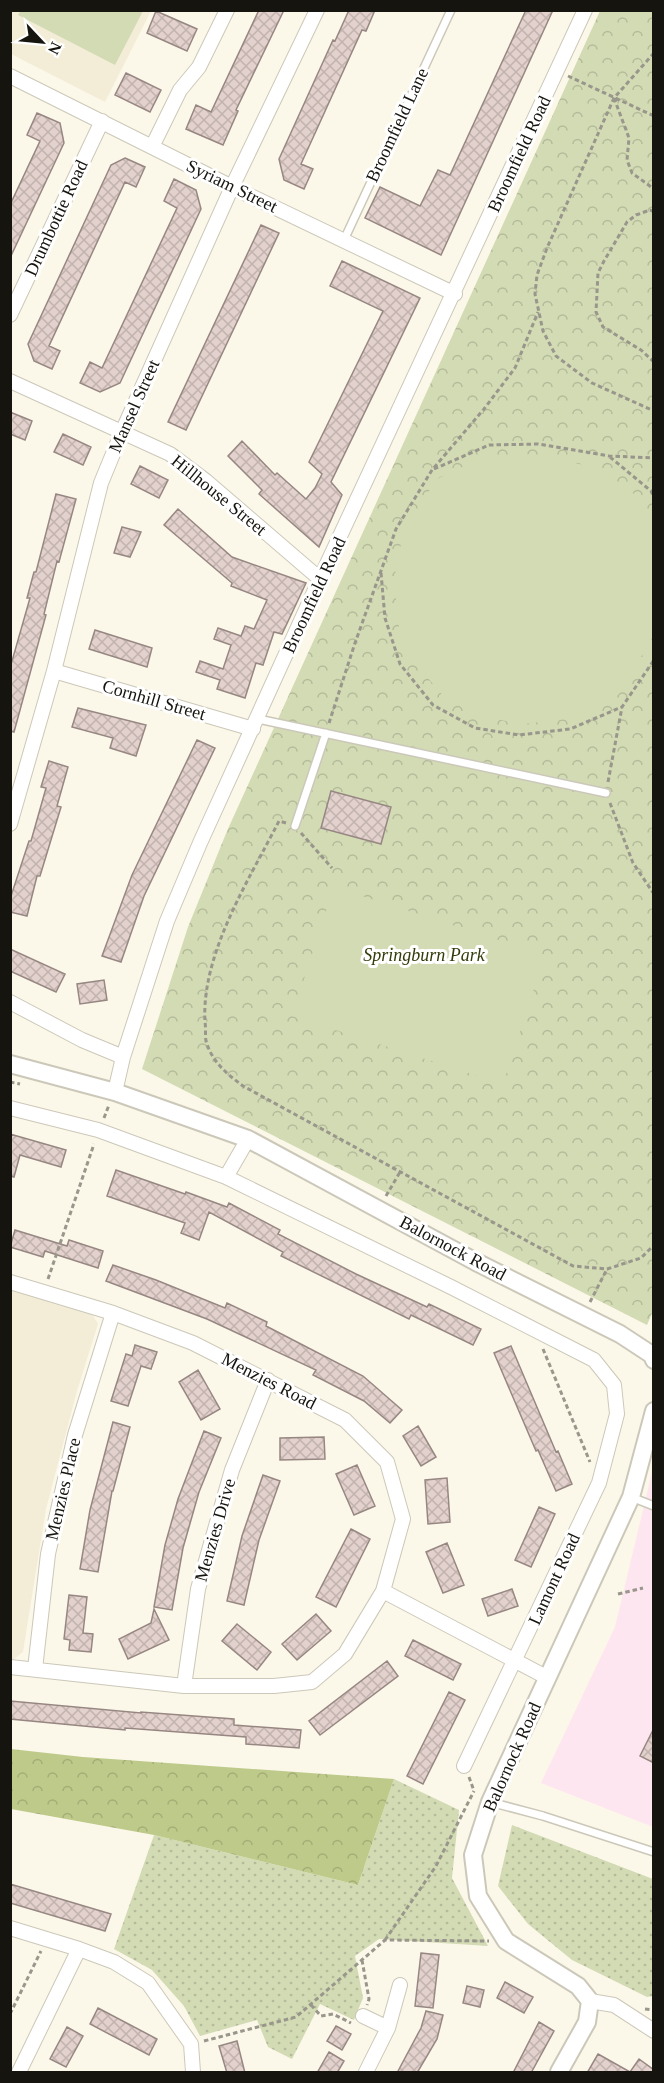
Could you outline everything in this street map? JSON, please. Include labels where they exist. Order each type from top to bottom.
[{"type":"street","points":[[153,147],[180,90],[199,67],[227,10]]},
{"type":"street","name":"Mansel Street","points":[[10,824],[54,671],[101,483],[232,187],[317,10]]},
{"type":"street","name":"Broomfield Road","points":[[115,1092],[123,1057],[167,921],[200,843],[320,579],[455,294],[585,10]]},
{"type":"street","name":"Syriam Street","points":[[10,75],[232,187],[455,294]]},
{"type":"street","name":"Drumbottie Road","points":[[10,315],[102,121]]},
{"type":"street","name":"Hillhouse Street","points":[[10,381],[170,454],[320,579]]},
{"type":"street","name":"Cornhill Street","points":[[54,671],[255,724]]},
{"type":"street","points":[[10,1002],[82,1040],[123,1057]]},
{"type":"street","points":[[10,1064],[115,1092]]},
{"type":"street","name":"Balornock Road","points":[[115,1092],[248,1138],[476,1262],[620,1334],[653,1356]]},
{"type":"street","points":[[10,1108],[98,1130]]},
{"type":"street","name":"Balornock Road","points":[[98,1130],[226,1177],[594,1360],[614,1384]]},
{"type":"street","points":[[226,1177],[248,1138]]},
{"type":"street","name":"Menzies Road","points":[[10,1282],[113,1313],[193,1343],[345,1420],[387,1462],[403,1519],[383,1591],[345,1654],[312,1682],[274,1686],[184,1686],[10,1667]]},
{"type":"street","name":"Menzies Place","points":[[34,1669],[48,1554],[75,1435],[113,1313]]},
{"type":"street","name":"Menzies Drive","points":[[184,1686],[198,1589],[232,1470],[268,1380]]},
{"type":"street","name":"Lamont Road","points":[[464,1766],[599,1483],[617,1414],[614,1384]]},
{"type":"street","name":"Balornock Road","points":[[590,2001],[578,1986],[506,1941],[478,1896],[473,1855],[490,1802],[632,1497],[654,1411]]},
{"type":"street","points":[[383,1591],[548,1678]]},
{"type":"street","points":[[10,1928],[114,1962],[148,1983],[191,2044],[193,2073]]},
{"type":"street","points":[[19,2073],[79,1949]]},
{"type":"street","points":[[366,2073],[388,2028],[400,1985]]},
{"type":"street","points":[[559,2073],[587,2022],[590,2001],[614,2005],[654,2031]]},
{"type":"street","points":[[363,2016],[388,2028]]},
{"type":"lane","name":"Broomfield Lane","points":[[344,240],[451,10]]},
{"type":"lane","points":[[255,724],[326,733],[606,793]]},
{"type":"lane","points":[[295,826],[326,733]]},
{"type":"lane","points":[[632,1497],[654,1506]]},
{"type":"lane","points":[[490,1802],[543,1816],[654,1852]]},
{"type":"path","points":[[654,53],[614,98],[547,248],[537,275],[535,294],[543,331],[556,356],[592,383],[654,411]]},
{"type":"path","points":[[557,71],[654,116]]},
{"type":"path","points":[[614,98],[629,138],[627,160],[632,173],[654,189]]},
{"type":"path","points":[[654,212],[650,210],[627,222],[604,261],[598,273],[596,312],[603,327],[641,350],[654,362]]},
{"type":"path","points":[[326,733],[396,529],[432,470],[484,409],[515,368],[538,312]]},
{"type":"path","points":[[432,470],[489,445],[538,444],[609,456],[654,458]]},
{"type":"path","points":[[609,456],[651,491],[654,498]]},
{"type":"path","points":[[381,572],[385,618],[400,664],[434,705],[475,728],[519,735],[570,729],[622,707]]},
{"type":"path","points":[[654,660],[622,707],[606,793],[633,863],[654,894]]},
{"type":"path","points":[[332,868],[295,826],[279,821],[231,915],[213,965],[204,1005],[206,1040],[219,1068],[243,1086],[573,1266],[607,1269],[640,1258],[654,1245]]},
{"type":"path","points":[[10,1082],[24,1085]]},
{"type":"path","points":[[43,1293],[98,1130],[115,1092]]},
{"type":"path","points":[[380,1208],[400,1172]]},
{"type":"path","points":[[534,1329],[599,1483]]},
{"type":"path","points":[[618,1594],[643,1588]]},
{"type":"path","points":[[464,1766],[474,1791],[490,1802]]},
{"type":"path","points":[[191,2044],[296,2018],[385,1940],[436,1866],[474,1791]]},
{"type":"path","points":[[10,2014],[47,1939]]},
{"type":"path","points":[[385,1940],[506,1941]]},
{"type":"path","points":[[311,2005],[321,2016],[333,2014],[356,2026],[369,2000],[362,1960]]},
{"type":"shaded area","points":[[10,11],[151,11],[105,102],[11,54]]},
{"type":"shaded area","points":[[10,1290],[92,1314],[98,1324],[77,1391],[46,1509],[23,1652],[14,1659],[10,1659]]},
{"type":"shaded area","points":[[653,1468],[653,1827],[541,1783],[615,1627]]},
{"type":"green space","points":[[21,10],[143,11],[115,65],[18,15]]},
{"type":"green space","name":"Springburn Park","points":[[600,11],[653,11],[653,1311],[647,1325],[142,1069],[188,927],[227,831]]},
{"type":"green space","points":[[533,454],[598,468],[638,497],[653,524],[654,635],[619,694],[567,719],[522,724],[479,716],[444,697],[401,646],[394,580],[404,529],[437,479],[483,457]]},
{"type":"green space","points":[[334,887],[545,955],[503,1084],[292,1016]]},
{"type":"green space","points":[[11,1749],[83,1757],[394,1779],[358,1885],[154,1835],[11,1809]]},
{"type":"green space","points":[[394,1779],[459,1810],[452,1878],[488,1946],[379,1939],[355,1956],[363,1998],[354,2020],[320,2004],[292,2059],[268,2047],[257,2020],[200,2036],[184,2006],[152,1970],[114,1949],[154,1835],[358,1885]]},
{"type":"green space","points":[[512,1825],[653,1879],[653,1996],[647,1997],[572,1960],[528,1924],[498,1886]]},
{"type":"building","points":[[259,10],[284,10],[236,110],[238,111],[223,145],[186,129],[196,105],[211,112]]},
{"type":"building","points":[[349,10],[375,10],[366,31],[362,30],[301,164],[313,169],[304,189],[284,180],[279,159]]},
{"type":"building","points":[[526,10],[553,10],[441,255],[365,218],[380,187],[420,206],[438,170],[450,175]]},
{"type":"building","points":[[156,11],[197,29],[187,51],[147,33]]},
{"type":"building","points":[[126,73],[161,90],[150,112],[115,95]]},
{"type":"building","points":[[37,113],[60,123],[64,143],[10,258],[10,205],[40,141],[27,135]]},
{"type":"building","points":[[125,158],[145,167],[136,187],[125,182],[49,346],[60,351],[52,369],[34,361],[28,344],[111,165]]},
{"type":"building","points":[[174,179],[196,190],[201,209],[120,383],[100,392],[80,383],[90,362],[102,368],[177,208],[164,201]]},
{"type":"building","points":[[261,225],[279,233],[186,430],[168,422]]},
{"type":"building","points":[[342,261],[420,298],[331,482],[342,495],[319,547],[259,494],[262,490],[228,456],[242,441],[275,475],[277,473],[306,499],[315,488],[322,474],[309,462],[383,311],[330,286]]},
{"type":"building","points":[[10,412],[32,421],[25,440],[10,434]]},
{"type":"building","points":[[63,434],[91,447],[83,465],[54,452]]},
{"type":"building","points":[[140,466],[168,480],[159,498],[131,484]]},
{"type":"building","points":[[56,494],[76,499],[59,562],[57,561],[44,614],[46,615],[14,732],[10,731],[10,668]]},
{"type":"building","points":[[178,509],[232,557],[306,583],[282,634],[274,632],[263,665],[256,663],[245,698],[217,689],[220,680],[196,672],[200,661],[223,669],[231,645],[214,639],[218,628],[241,636],[245,626],[254,629],[267,600],[231,586],[232,583],[164,525]]},
{"type":"building","points":[[122,527],[141,532],[130,557],[114,553]]},
{"type":"building","points":[[95,630],[152,648],[147,667],[89,649]]},
{"type":"building","points":[[78,708],[146,725],[136,756],[110,748],[113,738],[72,727]]},
{"type":"building","points":[[197,740],[215,748],[144,896],[121,962],[102,956],[132,875]]},
{"type":"building","points":[[49,761],[68,767],[57,806],[61,807],[40,876],[37,876],[27,916],[10,912],[10,899],[29,841],[31,841],[46,788],[41,787]]},
{"type":"building","points":[[331,791],[391,807],[381,844],[321,828]]},
{"type":"building","points":[[10,949],[65,974],[56,992],[10,971]]},
{"type":"building","points":[[104,980],[107,1000],[80,1004],[77,984]]},
{"type":"building","points":[[10,1134],[66,1150],[61,1167],[20,1155],[14,1177],[10,1176]]},
{"type":"building","points":[[116,1170],[227,1207],[229,1203],[280,1230],[278,1234],[356,1274],[427,1307],[429,1304],[481,1329],[473,1345],[411,1315],[409,1319],[281,1256],[283,1252],[209,1212],[199,1240],[181,1233],[185,1223],[107,1196]]},
{"type":"building","points":[[15,1230],[67,1246],[69,1240],[103,1251],[98,1268],[45,1251],[43,1257],[10,1247]]},
{"type":"building","points":[[113,1265],[225,1308],[227,1303],[267,1322],[266,1326],[363,1376],[402,1410],[390,1423],[364,1401],[313,1375],[316,1370],[207,1319],[106,1281]]},
{"type":"building","points":[[135,1345],[157,1352],[151,1369],[141,1366],[128,1406],[111,1401],[126,1354],[132,1356]]},
{"type":"building","points":[[511,1346],[572,1484],[556,1491],[538,1450],[536,1451],[494,1353]]},
{"type":"building","points":[[198,1370],[220,1409],[201,1420],[179,1382]]},
{"type":"building","points":[[113,1422],[130,1427],[112,1491],[98,1572],[80,1569],[90,1510]]},
{"type":"building","points":[[418,1426],[436,1457],[421,1466],[403,1436]]},
{"type":"building","points":[[204,1431],[221,1438],[199,1492],[183,1548],[172,1610],[154,1607],[165,1545],[178,1499]]},
{"type":"building","points":[[324,1437],[325,1459],[280,1460],[280,1438]]},
{"type":"building","points":[[357,1465],[375,1506],[354,1515],[336,1474]]},
{"type":"building","points":[[263,1475],[280,1481],[259,1540],[244,1605],[227,1601],[242,1536]]},
{"type":"building","points":[[447,1478],[450,1522],[428,1524],[425,1480]]},
{"type":"building","points":[[539,1507],[555,1514],[531,1567],[515,1560]]},
{"type":"building","points":[[351,1529],[370,1539],[336,1607],[316,1597]]},
{"type":"building","points":[[447,1543],[464,1585],[443,1593],[426,1552]]},
{"type":"building","points":[[512,1589],[518,1606],[488,1616],[482,1599]]},
{"type":"building","points":[[69,1595],[87,1597],[83,1633],[93,1634],[91,1652],[69,1650],[70,1640],[64,1639]]},
{"type":"building","points":[[154,1609],[169,1640],[128,1659],[119,1639],[151,1623]]},
{"type":"building","points":[[316,1614],[331,1631],[297,1660],[282,1644]]},
{"type":"building","points":[[237,1624],[271,1652],[257,1670],[222,1641]]},
{"type":"building","points":[[413,1640],[461,1664],[453,1680],[405,1656]]},
{"type":"building","points":[[387,1661],[398,1676],[320,1735],[309,1721]]},
{"type":"building","points":[[449,1692],[465,1700],[423,1784],[407,1776]]},
{"type":"building","points":[[10,1701],[234,1719],[234,1725],[301,1730],[299,1748],[246,1744],[246,1737],[125,1728],[125,1730],[10,1719]]},
{"type":"building","points":[[654,1728],[654,1763],[640,1756]]},
{"type":"building","points":[[10,1884],[111,1914],[105,1931],[10,1903]]},
{"type":"building","points":[[421,1953],[439,1955],[433,2008],[415,2006]]},
{"type":"building","points":[[505,1982],[533,1997],[524,2013],[497,1998]]},
{"type":"building","points":[[467,1986],[484,1990],[480,2007],[463,2003]]},
{"type":"building","points":[[98,2008],[157,2039],[149,2055],[90,2024]]},
{"type":"building","points":[[426,2011],[443,2015],[437,2039],[417,2073],[397,2073],[421,2028]]},
{"type":"building","points":[[539,2022],[554,2031],[531,2073],[513,2073]]},
{"type":"building","points":[[336,2026],[351,2034],[342,2050],[327,2041]]},
{"type":"building","points":[[67,2027],[83,2036],[66,2067],[50,2059]]},
{"type":"building","points":[[237,2041],[245,2073],[227,2073],[219,2046]]},
{"type":"building","points":[[329,2052],[344,2061],[337,2073],[317,2073]]},
{"type":"building","points":[[598,2054],[630,2072],[639,2059],[654,2070],[654,2073],[587,2073]]}]
